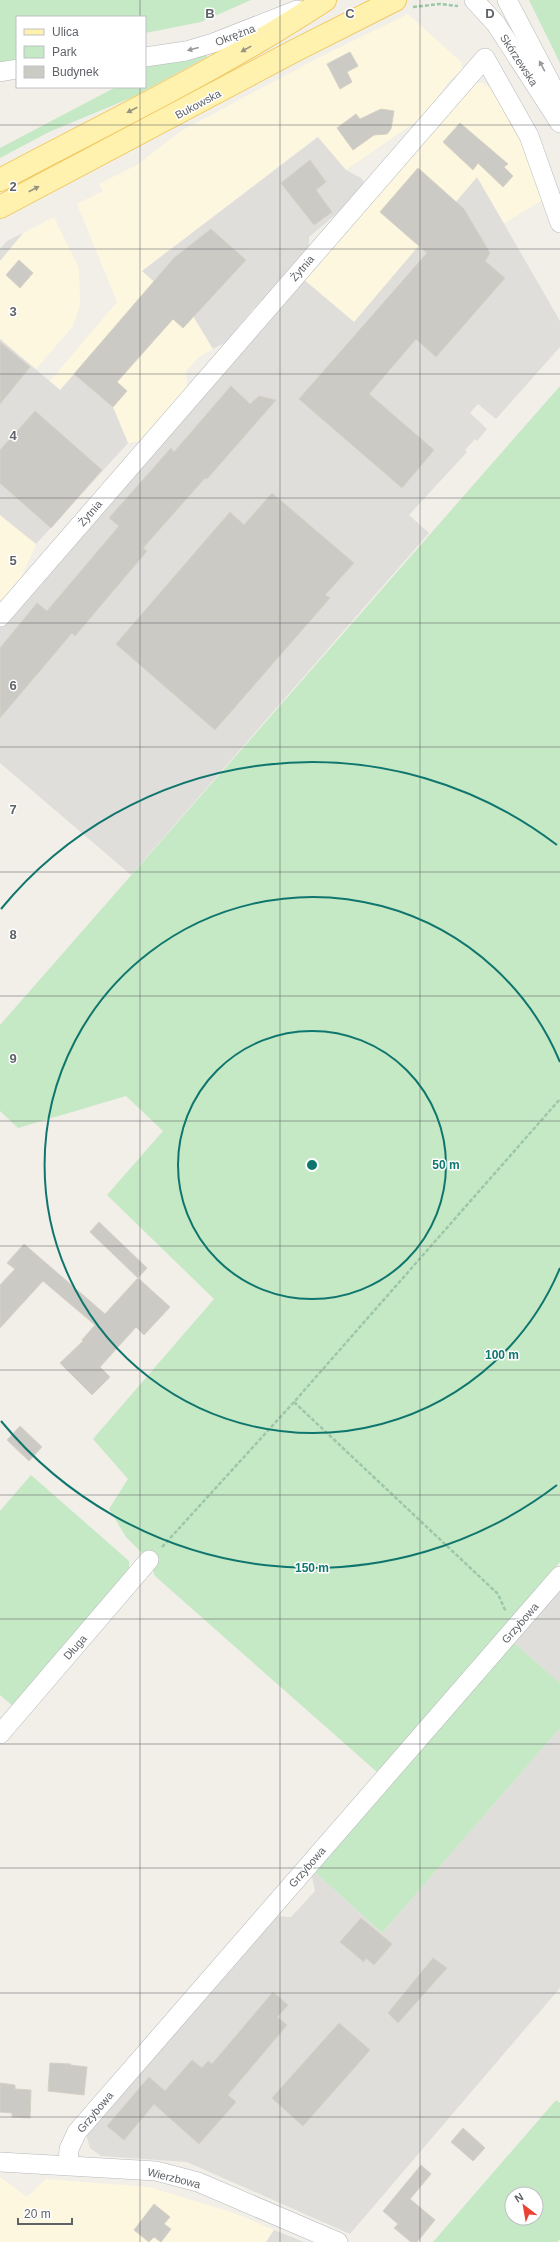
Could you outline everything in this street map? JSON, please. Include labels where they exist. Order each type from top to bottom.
[{"type":"main road","points":[[0,180],[226,60],[274,33],[325,0]]},
{"type":"main road","name":"Bukowska","points":[[0,207],[296,50],[401,4]]},
{"type":"street","name":"Okrężna","points":[[146,57],[186,51],[213,43],[320,0]]},
{"type":"street","name":"Skórzewska","points":[[507,0],[560,101]]},
{"type":"street","name":"Skórzewska","points":[[467,3],[488,14],[560,123]]},
{"type":"street","name":"Żytnia","points":[[0,617],[504,37]]},
{"type":"street","points":[[485,58],[529,136],[560,223]]},
{"type":"street","points":[[0,72],[16,69]]},
{"type":"street","name":"Długa","points":[[0,1734],[149,1560]]},
{"type":"street","name":"Grzybowa","points":[[68,2165],[69,2149],[77,2132],[560,1576]]},
{"type":"street","name":"Wierzbowa","points":[[0,2162],[156,2171],[198,2182],[338,2242]]},
{"type":"path","points":[[401,4],[467,3]]},
{"type":"path","points":[[149,1560],[294,1402],[560,1099]]},
{"type":"path","points":[[294,1402],[498,1594],[502,1608],[517,1626]]},
{"type":"shaded area","points":[[408,14],[462,63],[462,70],[450,80],[437,98],[431,111],[346,170],[317,137],[142,271],[193,316],[213,349],[199,357],[186,371],[187,389],[141,441],[128,443],[113,407],[74,374],[61,390],[50,381],[117,302],[77,204],[103,191],[99,184],[137,165],[181,131],[318,58]]},
{"type":"shaded area","points":[[475,83],[482,83],[495,90],[518,130],[543,200],[504,223],[477,178],[354,322],[302,278]]},
{"type":"shaded area","points":[[318,137],[346,170],[361,178],[366,184],[355,198],[309,237],[309,249],[273,290],[253,309],[226,342],[213,349],[193,316],[142,271]]},
{"type":"shaded area","points":[[477,177],[560,321],[560,347],[496,419],[478,404],[470,413],[487,429],[477,441],[475,439],[465,450],[467,452],[409,515],[429,533],[131,875],[0,763],[0,625],[302,278],[354,322]]},
{"type":"shaded area","points":[[54,217],[79,268],[80,305],[73,326],[36,369],[0,339],[0,261],[23,233]]},
{"type":"shaded area","points":[[23,233],[0,261],[0,249],[7,241]]},
{"type":"shaded area","points":[[0,339],[60,390],[74,374],[113,407],[128,443],[36,544],[0,515]]},
{"type":"shaded area","points":[[0,515],[36,544],[22,576],[0,602]]},
{"type":"shaded area","points":[[560,1588],[560,1683],[513,1642]]},
{"type":"shaded area","points":[[560,1728],[560,1988],[350,2234],[187,2162],[101,2156],[90,2148],[86,2134],[275,1916],[291,1917],[315,1891],[312,1877],[315,1872],[382,1933]]},
{"type":"shaded area","points":[[0,2177],[27,2197],[46,2179],[149,2187],[234,2213],[274,2230],[266,2242],[0,2242]]},
{"type":"shaded area","points":[[274,2230],[304,2242],[266,2242]]},
{"type":"green space","points":[[0,0],[251,0],[201,22],[146,33],[146,16],[16,16],[16,63],[0,66]]},
{"type":"green space","points":[[529,0],[560,0],[560,63]]},
{"type":"green space","points":[[206,52],[207,57],[133,97],[49,132],[0,158],[0,148],[114,88],[146,88],[146,62]]},
{"type":"green space","points":[[560,386],[560,1562],[377,1772],[155,1576],[149,1560],[126,1537],[109,1509],[128,1479],[93,1439],[214,1299],[107,1195],[163,1131],[126,1096],[18,1128],[0,1111],[0,1025]]},
{"type":"green space","points":[[31,1475],[129,1561],[129,1569],[12,1705],[0,1695],[0,1511]]},
{"type":"green space","points":[[513,1642],[560,1683],[560,1728],[382,1933],[315,1872]]},
{"type":"green space","points":[[556,2100],[560,2103],[560,2239],[557,2242],[433,2242]]},
{"type":"building","points":[[350,52],[358,66],[347,72],[352,82],[340,89],[327,64]]},
{"type":"building","points":[[381,109],[394,111],[391,129],[387,134],[374,135],[353,150],[337,128],[356,114],[360,119]]},
{"type":"building","points":[[460,123],[508,164],[504,167],[513,176],[503,187],[478,163],[473,170],[443,142]]},
{"type":"building","points":[[310,160],[326,182],[316,190],[332,212],[314,225],[281,183]]},
{"type":"building","points":[[418,168],[464,209],[490,253],[485,261],[505,278],[436,357],[416,339],[369,394],[434,450],[402,488],[299,399],[427,253],[380,212]]},
{"type":"building","points":[[211,229],[246,260],[183,328],[173,319],[117,382],[127,391],[113,407],[74,374],[174,258]]},
{"type":"building","points":[[19,260],[33,273],[20,288],[6,275]]},
{"type":"building","points":[[0,342],[30,367],[0,404]]},
{"type":"building","points":[[231,386],[250,404],[259,396],[276,400],[207,479],[205,478],[143,548],[147,551],[75,636],[72,633],[0,718],[0,648],[37,603],[47,611],[119,526],[109,518],[171,448],[174,452]]},
{"type":"building","points":[[35,411],[102,470],[51,528],[0,483],[0,450]]},
{"type":"building","points":[[272,493],[354,563],[325,595],[330,598],[215,730],[116,644],[230,512],[244,525]]},
{"type":"building","points":[[99,1222],[147,1268],[138,1278],[90,1232]]},
{"type":"building","points":[[24,1244],[105,1314],[138,1278],[170,1307],[144,1335],[136,1327],[100,1367],[110,1377],[92,1395],[60,1363],[83,1341],[82,1340],[95,1325],[43,1281],[0,1328],[0,1285],[15,1269],[7,1263]]},
{"type":"building","points":[[20,1426],[42,1447],[29,1461],[7,1440]]},
{"type":"building","points":[[361,1918],[392,1944],[374,1965],[366,1958],[364,1962],[340,1942]]},
{"type":"building","points":[[433,1958],[447,1968],[398,2023],[388,2013]]},
{"type":"building","points":[[273,1992],[288,2005],[277,2017],[287,2025],[228,2095],[236,2102],[199,2144],[154,2104],[124,2140],[107,2126],[149,2077],[165,2091],[192,2060],[202,2068],[208,2061],[212,2064]]},
{"type":"building","points":[[339,2023],[370,2050],[303,2126],[272,2098]]},
{"type":"building","points":[[50,2063],[71,2064],[70,2065],[87,2067],[84,2095],[48,2091]]},
{"type":"building","points":[[0,2083],[15,2085],[15,2089],[31,2090],[30,2118],[12,2117],[12,2113],[0,2112]]},
{"type":"building","points":[[463,2128],[485,2148],[473,2161],[451,2142]]},
{"type":"building","points":[[421,2165],[431,2174],[410,2199],[435,2220],[417,2242],[411,2242],[394,2228],[398,2224],[383,2211]]},
{"type":"building","points":[[154,2204],[170,2217],[164,2224],[171,2229],[161,2242],[154,2237],[149,2242],[134,2230]]}]
